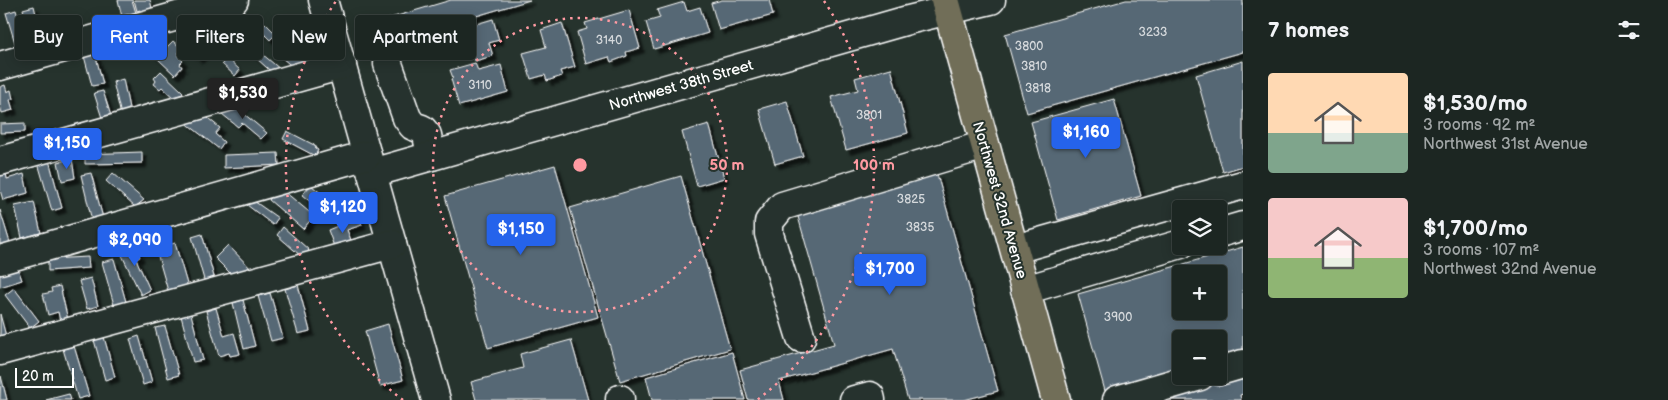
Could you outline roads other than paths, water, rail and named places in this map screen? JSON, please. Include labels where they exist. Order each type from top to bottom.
[{"type":"main road","name":"Northwest 32nd Avenue","points":[[946,5],[1056,400]]},
{"type":"street","points":[[0,66],[234,0]]},
{"type":"street","points":[[323,0],[436,400]]},
{"type":"street","name":"Northwest 38th Street","points":[[0,260],[369,164],[431,156],[908,20],[946,5],[991,0]]},
{"type":"street","points":[[388,64],[406,118],[413,126],[422,129],[427,135],[431,156]]},
{"type":"street","points":[[0,162],[342,66]]},
{"type":"street","points":[[801,338],[768,234],[769,222],[782,206],[985,145]]},
{"type":"street","points":[[1014,249],[1243,185]]},
{"type":"street","points":[[1227,231],[1243,226]]},
{"type":"street","points":[[0,351],[392,244]]},
{"type":"street","points":[[1026,290],[1172,247]]},
{"type":"street","points":[[1227,369],[1243,364]]},
{"type":"street","points":[[1117,400],[1172,384]]},
{"type":"street","points":[[854,400],[870,396],[871,400]]}]
